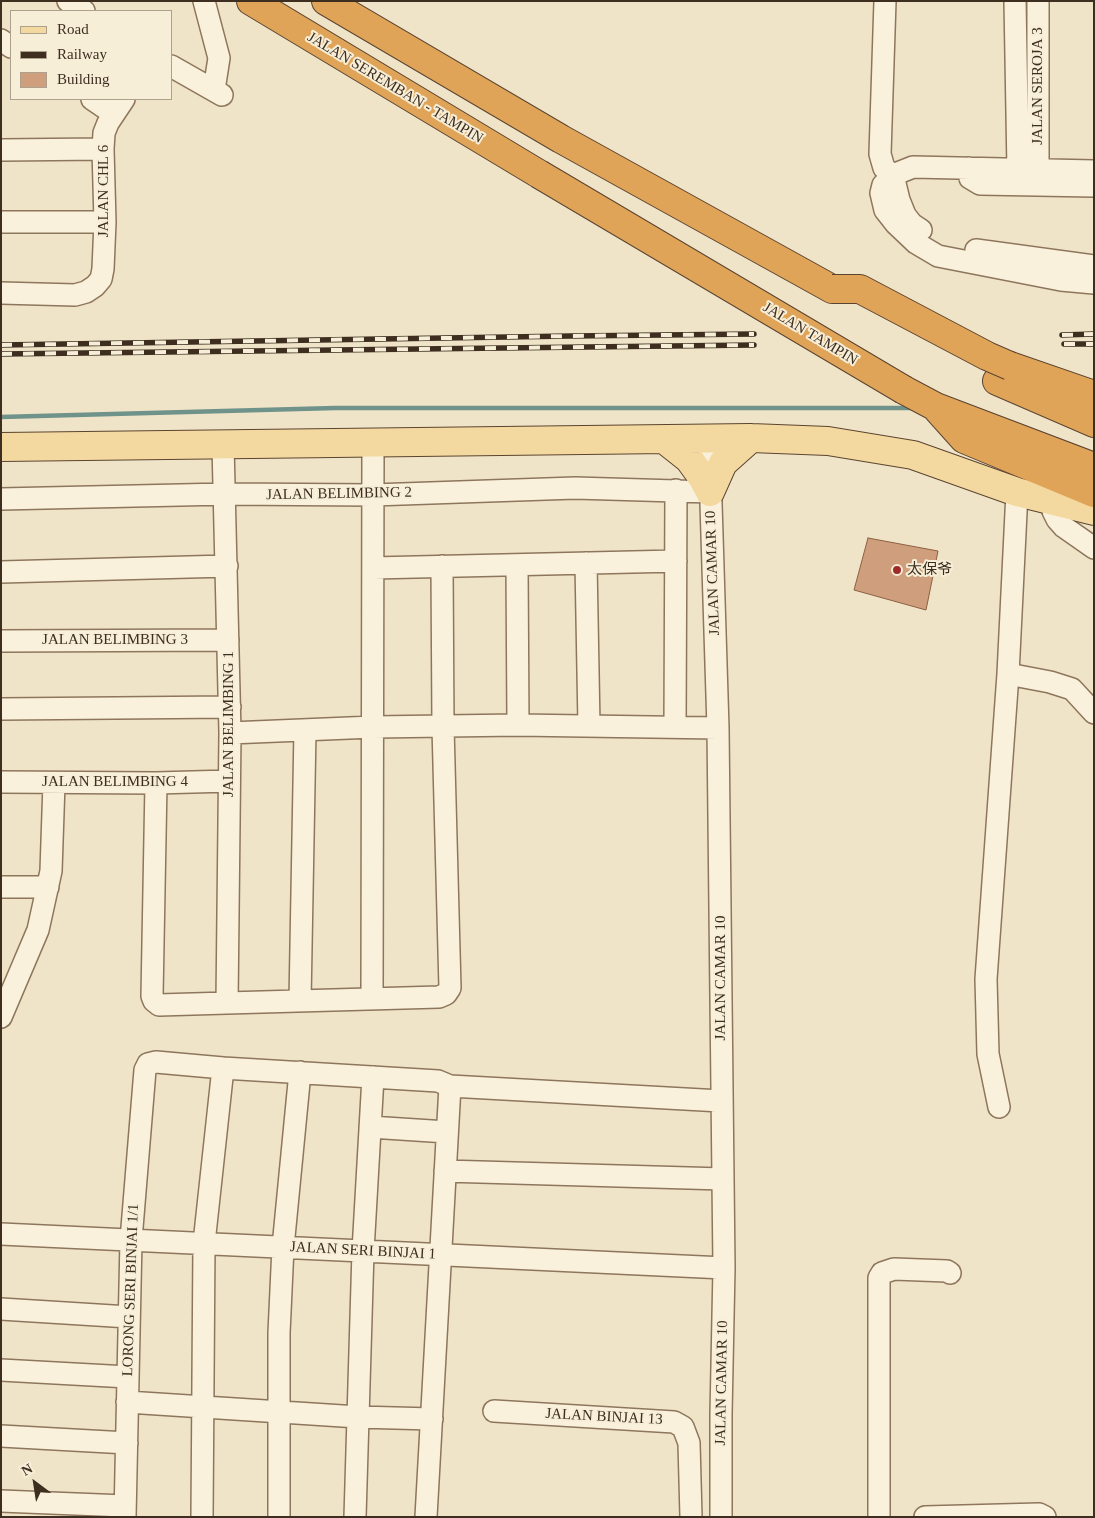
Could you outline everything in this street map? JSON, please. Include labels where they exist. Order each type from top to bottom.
[{"type":"highway","name":"JALAN SEREMBAN - TAMPIN","points":[[251,1],[539,174]]},
{"type":"highway","points":[[326,1],[561,139],[832,289],[860,289],[987,356],[1003,374],[1093,423]]},
{"type":"highway","name":"JALAN TAMPIN","points":[[539,174],[904,390],[936,407],[1094,467]]},
{"type":"highway","points":[[1003,374],[1094,395]]},
{"type":"highway","points":[[936,407],[964,439],[1094,493]]},
{"type":"main road","points":[[710,492],[723,463],[751,438]]},
{"type":"main road","points":[[1,447],[751,438],[828,441],[912,455],[1017,492],[1094,511]]},
{"type":"main road","points":[[665,440],[689,459],[710,492]]},
{"type":"street","points":[[68,1],[82,10]]},
{"type":"street","points":[[172,67],[218,93],[219,58],[204,1]]},
{"type":"street","points":[[885,1],[880,154],[884,168],[893,175],[899,200],[905,215],[912,224],[934,240],[959,248],[1094,266]]},
{"type":"street","points":[[1000,1],[1036,1]]},
{"type":"street","points":[[1015,1],[1028,170]]},
{"type":"street","name":"JALAN SEROJA 3","points":[[1028,170],[1036,1]]},
{"type":"street","points":[[96,100],[119,106]]},
{"type":"street","name":"JALAN CHL 6","points":[[1,293],[75,295],[86,292],[101,279],[105,222],[104,133],[119,106]]},
{"type":"street","points":[[1,150],[103,149]]},
{"type":"street","points":[[1094,171],[913,167],[893,175],[882,185],[882,200],[885,210],[896,224],[916,243],[938,256],[1061,280],[1094,283]]},
{"type":"street","points":[[969,168],[970,178],[980,184],[1094,186]]},
{"type":"street","points":[[1,222],[105,222]]},
{"type":"street","name":"JALAN CAMAR 10","points":[[709,439],[718,728],[724,1268],[721,1517]]},
{"type":"street","points":[[372,999],[373,444]]},
{"type":"street","name":"JALAN BELIMBING 1","points":[[224,445],[230,707],[227,1003]]},
{"type":"street","name":"JALAN BELIMBING 2","points":[[1,499],[225,494],[373,494],[575,488],[710,492]]},
{"type":"street","points":[[675,727],[676,490]]},
{"type":"street","points":[[999,1107],[988,1054],[986,979],[1008,674],[1017,492]]},
{"type":"street","points":[[1054,502],[1053,511],[1057,519],[1064,527],[1094,548]]},
{"type":"street","points":[[373,568],[676,561]]},
{"type":"street","points":[[586,563],[589,726]]},
{"type":"street","points":[[517,564],[518,725]]},
{"type":"street","points":[[1,572],[226,566]]},
{"type":"street","points":[[156,783],[152,996],[159,1005],[439,997],[446,994],[450,988],[443,727],[442,566]]},
{"type":"street","name":"JALAN BELIMBING 3","points":[[1,641],[228,640]]},
{"type":"street","points":[[1008,674],[1050,682],[1072,689],[1094,713]]},
{"type":"street","points":[[1,709],[230,707]]},
{"type":"street","points":[[230,732],[373,727],[518,725],[718,728]]},
{"type":"street","points":[[300,1001],[305,730]]},
{"type":"street","name":"JALAN BELIMBING 4","points":[[1,782],[156,783],[230,781]]},
{"type":"street","points":[[1,1017],[38,930],[48,887],[51,871],[54,783]]},
{"type":"street","points":[[1,887],[48,887]]},
{"type":"street","name":"LORONG SERI BINJAI 1/1","points":[[125,1511],[130,1240],[145,1070],[148,1064],[156,1062],[223,1068]]},
{"type":"street","points":[[202,1517],[204,1243],[223,1068],[438,1081],[450,1086],[721,1101]]},
{"type":"street","points":[[279,1517],[279,1333],[283,1247],[300,1072]]},
{"type":"street","points":[[355,1517],[363,1251],[373,1077]]},
{"type":"street","points":[[426,1517],[450,1086]]},
{"type":"street","points":[[370,1127],[447,1132]]},
{"type":"street","points":[[445,1171],[723,1179]]},
{"type":"street","name":"JALAN SERI BINJAI 1","points":[[1,1234],[724,1268]]},
{"type":"street","points":[[879,1517],[879,1278],[882,1273],[894,1269],[947,1270],[950,1273]]},
{"type":"street","points":[[1,1309],[129,1317]]},
{"type":"street","points":[[1,1370],[128,1378]]},
{"type":"street","points":[[127,1402],[358,1417],[432,1419]]},
{"type":"street","name":"JALAN BINJAI 13","points":[[494,1411],[674,1422],[683,1427],[689,1443],[691,1517]]},
{"type":"street","points":[[1,1436],[127,1443]]},
{"type":"street","points":[[1,1501],[125,1511]]},
{"type":"street","points":[[925,1517],[1039,1514],[1045,1517]]},
{"type":"building","name":"太保爷","points":[[868,538],[938,551],[926,610],[854,590]]},
{"type":"waterway","points":[[1,417],[335,408],[910,408]]},
{"type":"railway","points":[[1,345],[754,334]]},
{"type":"railway","points":[[1062,335],[1094,334]]},
{"type":"railway","points":[[1064,344],[1094,344]]},
{"type":"railway","points":[[1,354],[754,345]]},
{"type":"place","name":"太保爷","points":[[897,570]]}]
